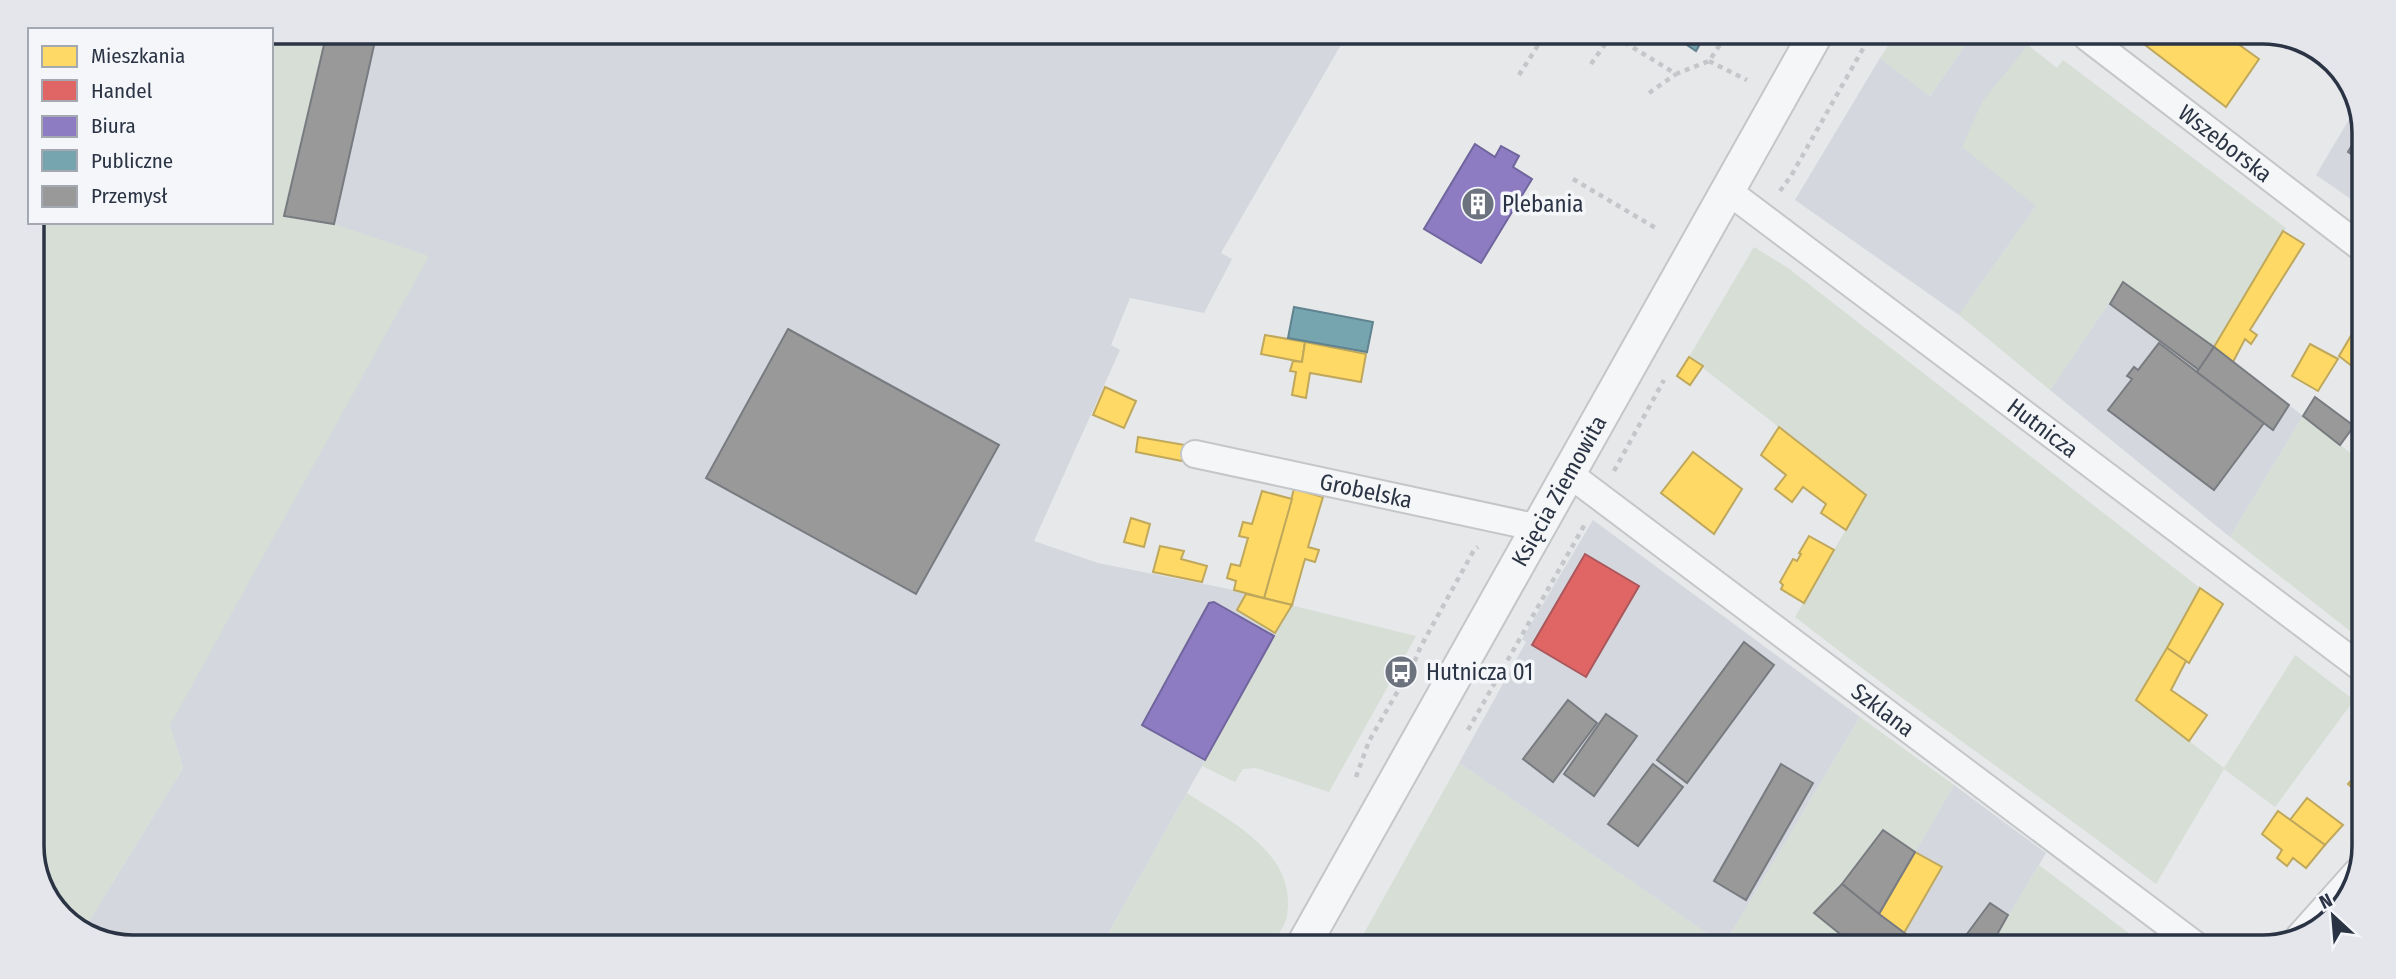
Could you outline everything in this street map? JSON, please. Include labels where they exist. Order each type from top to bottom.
[{"type":"street","name":"Księcia Ziemowita","points":[[1309,935],[1810,44]]},
{"type":"street","name":"Wszeborska","points":[[2096,44],[2352,241]]},
{"type":"street","name":"Hutnicza","points":[[1728,191],[2352,661]]},
{"type":"street","name":"Grobelska","points":[[1195,454],[1538,528]]},
{"type":"street","name":"Szklana","points":[[1568,473],[2182,935]]},
{"type":"path","points":[[1519,75],[1539,44]]},
{"type":"path","points":[[1591,64],[1605,44]]},
{"type":"path","points":[[1627,44],[1676,74]]},
{"type":"path","points":[[1649,93],[1676,74],[1709,61],[1720,44]]},
{"type":"path","points":[[1709,61],[1747,80]]},
{"type":"path","points":[[1573,179],[1659,230]]},
{"type":"shaded area","points":[[273,44],[1341,44],[1221,253],[1232,259],[1204,313],[1130,298],[1111,345],[1120,350],[1034,541],[1098,563],[1234,590],[1292,605],[1107,935],[116,934],[88,923],[183,768],[170,726],[44,842],[44,224],[273,224]]},
{"type":"shaded area","points":[[273,44],[324,44],[284,216],[334,224],[429,256],[170,725],[183,768],[88,923],[70,909],[56,891],[48,875],[44,852],[44,224],[273,224]]},
{"type":"shaded area","points":[[1889,44],[1966,44],[1930,96],[1880,58]]},
{"type":"shaded area","points":[[1966,44],[2028,45],[1983,102],[2036,206],[1959,315],[1795,200],[1880,58],[1930,96]]},
{"type":"shaded area","points":[[2028,45],[2057,68],[2063,60],[2286,228],[2214,347],[2123,282],[2050,390],[1959,315],[2036,206],[1962,147],[1982,102]]},
{"type":"shaded area","points":[[2351,116],[2352,200],[2316,175]]},
{"type":"shaded area","points":[[1754,247],[1788,268],[2200,588],[2136,700],[2224,768],[2295,655],[2352,698],[2352,703],[2275,807],[2224,769],[2156,884],[1795,617],[1866,495],[1689,357]]},
{"type":"shaded area","points":[[2123,282],[2214,347],[2303,416],[2230,537],[2050,390]]},
{"type":"shaded area","points":[[2303,416],[2352,454],[2352,633],[2230,537]]},
{"type":"shaded area","points":[[1593,520],[1860,717],[1730,935],[1709,935],[1459,763],[1526,642],[1522,639]]},
{"type":"shaded area","points":[[1290,605],[1416,636],[1329,792],[1256,768],[1243,769],[1235,782],[1202,766]]},
{"type":"shaded area","points":[[1860,717],[1954,785],[1879,914],[1907,935],[1730,935]]},
{"type":"shaded area","points":[[1459,763],[1709,935],[1363,935]]},
{"type":"shaded area","points":[[1954,785],[2046,853],[1997,935],[1907,935],[1879,914]]},
{"type":"shaded area","points":[[1187,793],[1241,828],[1271,857],[1282,874],[1287,893],[1287,915],[1278,935],[1107,935]]},
{"type":"shaded area","points":[[2039,865],[2131,935],[1997,935]]},
{"type":"building: Mieszkania","points":[[2144,44],[2238,44],[2259,59],[2226,107]]},
{"type":"building: Mieszkania","points":[[2283,231],[2304,244],[2250,330],[2257,335],[2251,344],[2245,339],[2233,362],[2214,347]]},
{"type":"building: Mieszkania","points":[[2352,334],[2352,366],[2339,356]]},
{"type":"building: Mieszkania","points":[[1265,335],[1305,342],[1302,362],[1261,354]]},
{"type":"building: Mieszkania","points":[[1305,342],[1366,354],[1361,382],[1310,373],[1306,398],[1292,395],[1296,372],[1290,371],[1293,361],[1302,362]]},
{"type":"building: Mieszkania","points":[[2310,344],[2338,359],[2318,391],[2292,376]]},
{"type":"building: Mieszkania","points":[[1689,357],[1703,366],[1690,385],[1677,376]]},
{"type":"building: Mieszkania","points":[[1105,387],[1136,401],[1124,428],[1093,415]]},
{"type":"building: Mieszkania","points":[[1779,427],[1866,495],[1846,530],[1821,513],[1826,504],[1803,487],[1792,502],[1775,489],[1786,475],[1761,455]]},
{"type":"building: Mieszkania","points":[[1138,437],[1185,445],[1182,461],[1136,452]]},
{"type":"building: Mieszkania","points":[[1693,452],[1742,489],[1714,534],[1661,493]]},
{"type":"building: Mieszkania","points":[[1294,489],[1323,497],[1308,547],[1319,550],[1315,562],[1305,559],[1292,605],[1264,598]]},
{"type":"building: Mieszkania","points":[[1262,491],[1292,499],[1264,598],[1234,590],[1236,581],[1227,578],[1231,564],[1240,566],[1248,538],[1239,536],[1243,522],[1252,524]]},
{"type":"building: Mieszkania","points":[[1131,518],[1150,524],[1144,547],[1124,542]]},
{"type":"building: Mieszkania","points":[[1809,536],[1834,550],[1804,603],[1781,589],[1783,585],[1780,582],[1793,559],[1797,561]]},
{"type":"building: Mieszkania","points":[[1160,546],[1184,551],[1181,559],[1207,566],[1202,582],[1153,572]]},
{"type":"building: Mieszkania","points":[[2200,588],[2223,604],[2189,663],[2167,648]]},
{"type":"building: Mieszkania","points":[[1246,594],[1292,605],[1275,633],[1237,610]]},
{"type":"building: Mieszkania","points":[[2167,648],[2186,661],[2171,690],[2207,715],[2189,741],[2136,700]]},
{"type":"building: Mieszkania","points":[[2307,798],[2343,825],[2325,845],[2290,820]]},
{"type":"building: Mieszkania","points":[[2278,811],[2325,845],[2306,868],[2293,858],[2287,866],[2277,858],[2282,850],[2262,834]]},
{"type":"building: Mieszkania","points":[[1915,852],[1942,867],[1904,933],[1879,914]]},
{"type":"building: Handel","points":[[1585,554],[1639,586],[1586,677],[1532,645]]},
{"type":"building: Biura","name":"Plebania","points":[[1475,144],[1495,157],[1501,146],[1519,156],[1513,167],[1532,179],[1481,263],[1424,229]]},
{"type":"building: Biura","points":[[1214,602],[1274,636],[1205,760],[1142,725],[1209,603]]},
{"type":"building: Publiczne","points":[[1686,44],[1700,44],[1696,51]]},
{"type":"building: Publiczne","points":[[1294,307],[1373,322],[1367,352],[1288,338]]},
{"type":"building: Przemysł","points":[[324,44],[374,44],[334,224],[284,216]]},
{"type":"building: Przemysł","points":[[2123,282],[2214,347],[2199,370],[2110,304]]},
{"type":"building: Przemysł","points":[[788,329],[999,445],[916,594],[706,478]]},
{"type":"building: Przemysł","points":[[2159,343],[2264,423],[2214,490],[2108,410],[2132,379],[2127,376],[2134,367],[2138,370]]},
{"type":"building: Przemysł","points":[[2214,347],[2289,405],[2273,430],[2197,372]]},
{"type":"building: Przemysł","points":[[2315,397],[2352,425],[2352,429],[2340,445],[2303,416]]},
{"type":"building: Przemysł","points":[[1744,642],[1774,665],[1687,783],[1657,760]]},
{"type":"building: Przemysł","points":[[1568,700],[1597,723],[1553,782],[1523,759]]},
{"type":"building: Przemysł","points":[[1606,714],[1637,736],[1594,796],[1564,774]]},
{"type":"building: Przemysł","points":[[1653,764],[1683,787],[1638,846],[1608,824]]},
{"type":"building: Przemysł","points":[[1781,764],[1813,783],[1746,900],[1714,881]]},
{"type":"building: Przemysł","points":[[1883,830],[1915,852],[1879,914],[1842,884]]},
{"type":"building: Przemysł","points":[[1842,884],[1907,935],[1841,935],[1814,913]]},
{"type":"building: Przemysł","points":[[1990,903],[2008,915],[1997,935],[1966,935]]},
{"type":"place","name":"Plebania","points":[[1478,204]]},
{"type":"place","name":"Hutnicza 01","points":[[1401,672]]}]
